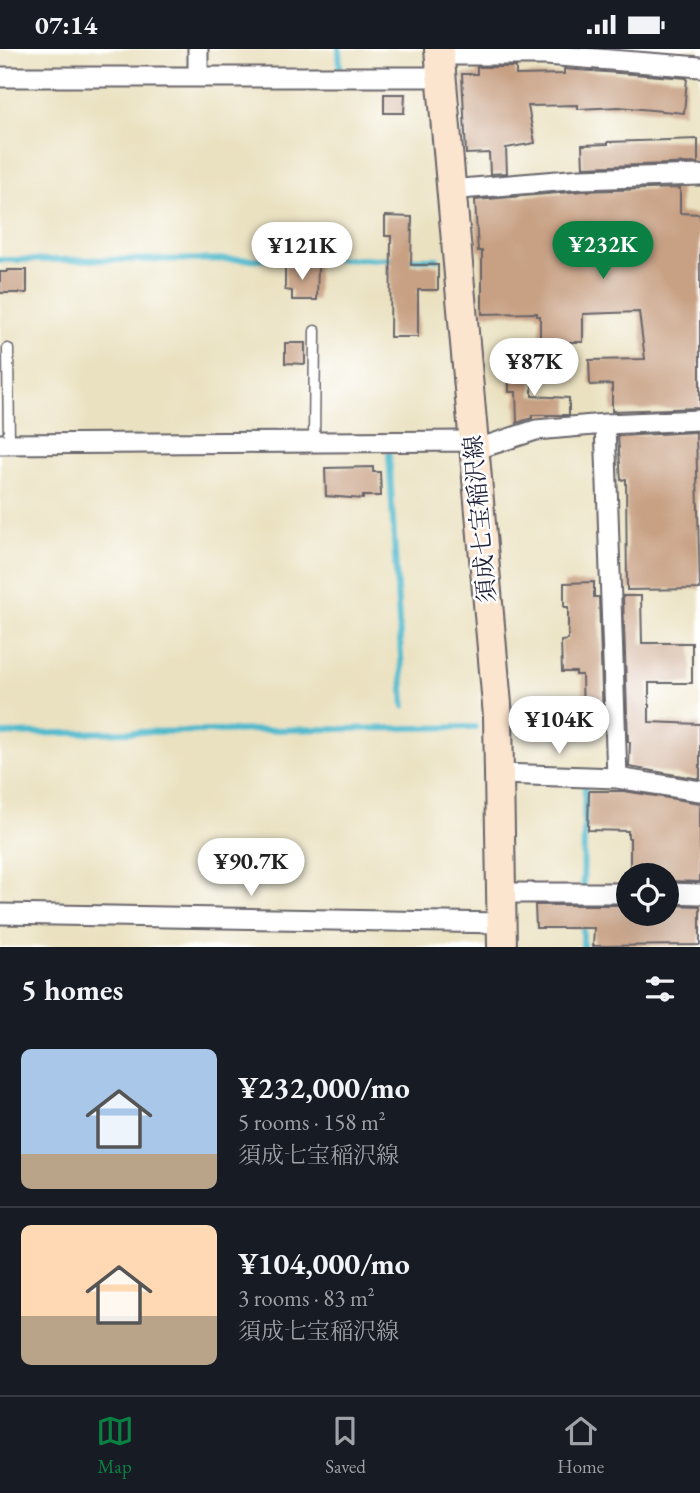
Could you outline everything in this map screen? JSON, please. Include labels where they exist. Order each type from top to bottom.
[{"type":"main road","name":"須成七宝稲沢線","points":[[439,60],[498,716],[502,935]]},
{"type":"street","points":[[198,49],[198,77]]},
{"type":"street","points":[[0,77],[198,77],[546,55],[630,55],[700,67]]},
{"type":"street","points":[[449,190],[581,179],[700,175]]},
{"type":"street","points":[[5,444],[314,443],[474,446],[536,430],[605,423],[700,420]]},
{"type":"street","points":[[605,423],[617,778]]},
{"type":"street","points":[[501,774],[617,778],[700,791]]},
{"type":"street","points":[[502,893],[616,893]]},
{"type":"street","points":[[679,893],[700,894]]},
{"type":"street","points":[[0,914],[502,935]]},
{"type":"lane","points":[[314,443],[315,331]]},
{"type":"lane","points":[[5,444],[8,349]]},
{"type":"building","points":[[477,67],[516,67],[516,75],[564,74],[564,69],[687,78],[684,113],[619,107],[578,109],[578,105],[528,106],[535,143],[506,148],[507,173],[490,174],[489,153],[466,154],[462,74],[477,74]]},
{"type":"building","points":[[384,94],[405,94],[404,113],[384,113]]},
{"type":"building","points":[[698,139],[698,163],[583,167],[582,145]]},
{"type":"building","points":[[680,188],[680,213],[700,214],[700,408],[612,411],[612,384],[590,385],[589,360],[645,359],[639,312],[583,314],[583,342],[540,342],[540,316],[537,316],[537,313],[482,314],[482,251],[478,251],[475,200],[582,191]]},
{"type":"building","points":[[385,216],[412,217],[411,265],[438,265],[438,290],[418,290],[418,337],[390,337],[391,236],[385,236]]},
{"type":"building","points":[[285,266],[318,266],[317,300],[292,300],[292,291],[285,290]]},
{"type":"building","points":[[27,270],[27,293],[0,293],[0,272]]},
{"type":"building","points":[[285,343],[305,343],[305,364],[285,363]]},
{"type":"building","points":[[509,369],[532,369],[532,396],[569,398],[569,415],[532,415],[532,418],[517,423],[516,392],[509,392]]},
{"type":"building","points":[[696,432],[700,589],[627,590],[626,479],[621,480],[618,436]]},
{"type":"building","points":[[373,467],[373,472],[380,472],[381,496],[363,496],[363,499],[326,496],[325,468]]},
{"type":"building","points":[[594,582],[594,597],[599,597],[603,719],[583,719],[582,675],[562,672],[561,641],[568,640],[568,607],[564,607],[564,583]]},
{"type":"building","points":[[623,596],[641,596],[642,643],[692,643],[692,683],[649,683],[649,722],[700,724],[700,779],[629,767]]},
{"type":"building","points":[[589,791],[624,791],[700,803],[700,882],[679,881],[679,863],[630,863],[628,831],[588,830]]},
{"type":"building","points":[[535,905],[616,905],[616,926],[679,926],[679,905],[700,906],[700,945],[593,946],[594,928],[536,928]]},
{"type":"waterway","points":[[339,49],[340,72]]},
{"type":"waterway","points":[[0,260],[437,259]]},
{"type":"waterway","points":[[389,454],[404,706]]},
{"type":"waterway","points":[[0,734],[475,727]]},
{"type":"waterway","points":[[582,783],[585,783],[583,888]]},
{"type":"waterway","points":[[583,923],[583,947]]}]
